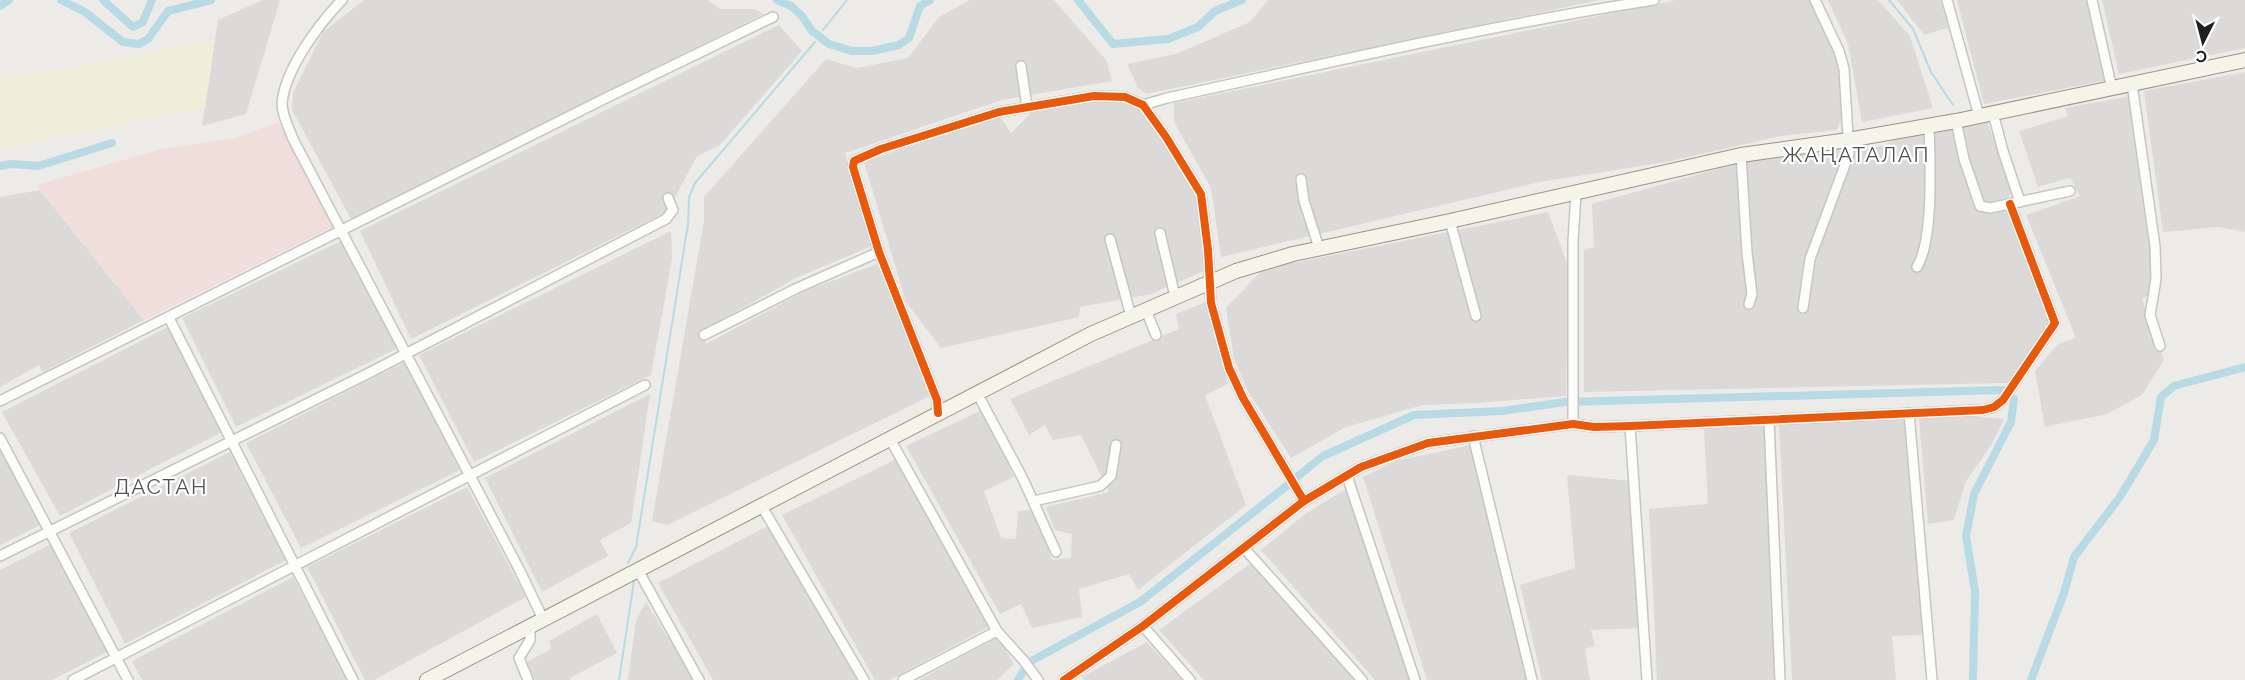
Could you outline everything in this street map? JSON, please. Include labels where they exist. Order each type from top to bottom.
[{"type":"main road","points":[[427,680],[1091,334],[1175,296],[1266,261],[1742,155],[1848,140],[1956,121],[2245,60]]},
{"type":"street","points":[[342,0],[317,27],[308,42],[291,75],[282,104],[283,112],[291,133],[543,619]]},
{"type":"street","points":[[1143,105],[1377,51],[1653,0]]},
{"type":"street","points":[[1803,308],[1810,259],[1849,154],[1844,69],[1839,51],[1815,0]]},
{"type":"street","points":[[1064,680],[1143,626],[1304,501],[1361,467],[1428,443],[1574,424],[1594,427],[1630,426],[1983,410],[1995,407],[2010,391],[2055,323],[2015,203],[2003,151],[1986,115],[1947,0]]},
{"type":"street","points":[[2092,0],[2112,89]]},
{"type":"street","points":[[0,401],[604,99],[774,17]]},
{"type":"street","points":[[1021,66],[1027,107]]},
{"type":"street","points":[[2132,84],[2156,246],[2156,279],[2150,315],[2160,346]]},
{"type":"street","points":[[938,413],[939,406],[879,252],[853,168],[855,159],[999,112],[1094,96],[1125,97],[1143,105],[1201,194],[1214,317],[1235,384],[1304,501]]},
{"type":"street","points":[[1956,121],[1978,204],[1983,208],[2070,191]]},
{"type":"street","points":[[1917,267],[1923,254],[1928,219],[1929,126]]},
{"type":"street","points":[[1742,155],[1747,253],[1752,289],[1749,303]]},
{"type":"street","points":[[1301,179],[1304,201],[1319,249]]},
{"type":"street","points":[[1574,424],[1572,409],[1573,241],[1576,193]]},
{"type":"street","points":[[0,556],[231,442],[666,219],[673,210],[668,198]]},
{"type":"street","points":[[1450,221],[1476,316]]},
{"type":"street","points":[[1160,233],[1175,296]]},
{"type":"street","points":[[1110,239],[1131,316]]},
{"type":"street","points":[[704,335],[784,294],[879,252]]},
{"type":"street","points":[[176,303],[182,312]]},
{"type":"street","points":[[1146,310],[1156,335]]},
{"type":"street","points":[[169,318],[353,680]]},
{"type":"street","points":[[74,680],[645,385]]},
{"type":"street","points":[[977,393],[1034,501],[1056,552]]},
{"type":"street","points":[[1909,413],[1932,680]]},
{"type":"street","points":[[1769,420],[1780,680]]},
{"type":"street","points":[[1630,426],[1647,680]]},
{"type":"street","points":[[1473,436],[1532,680]]},
{"type":"street","points":[[0,438],[51,530],[128,680]]},
{"type":"street","points":[[890,439],[997,631],[1038,680]]},
{"type":"street","points":[[1034,501],[1100,486],[1111,476],[1116,445]]},
{"type":"street","points":[[1347,476],[1415,680]]},
{"type":"street","points":[[761,505],[864,680]]},
{"type":"street","points":[[1244,549],[1362,680]]},
{"type":"street","points":[[638,570],[699,680]]},
{"type":"street","points":[[528,680],[519,658],[530,640],[530,626]]},
{"type":"street","points":[[1143,626],[1190,680]]},
{"type":"street","points":[[903,680],[997,631]]},
{"type":"shaded area","points":[[263,0],[280,0],[246,114],[202,126],[218,20]]},
{"type":"shaded area","points":[[364,0],[708,0],[720,9],[755,9],[764,14],[351,219],[292,110],[293,93],[323,32]]},
{"type":"shaded area","points":[[970,0],[1054,0],[1106,60],[1112,81],[1002,100],[845,153],[872,246],[798,277],[701,331],[706,344],[805,291],[877,264],[903,327],[914,343],[930,396],[667,525],[652,521],[704,221],[704,197],[826,59],[856,68],[908,58],[939,17]]},
{"type":"shaded area","points":[[1268,0],[1600,0],[1146,94],[1138,88],[1127,64],[1176,54],[1250,22]]},
{"type":"shaded area","points":[[1676,0],[1812,0],[1832,44],[1841,74],[1842,118],[1837,130],[1781,136],[1666,162],[1540,182],[1221,257],[1211,188],[1174,122],[1174,103]]},
{"type":"shaded area","points":[[1828,0],[1878,0],[1910,36],[1933,108],[1862,122],[1848,44]]},
{"type":"shaded area","points":[[1897,0],[1941,0],[1948,28],[1924,35]]},
{"type":"shaded area","points":[[1957,0],[2089,0],[2108,80],[1984,104]]},
{"type":"shaded area","points":[[2102,0],[2245,0],[2245,48],[2119,74]]},
{"type":"shaded area","points":[[779,25],[802,51],[720,145],[697,156],[668,211],[411,339],[360,231]]},
{"type":"shaded area","points":[[2245,72],[2245,232],[2218,227],[2163,232],[2144,91]]},
{"type":"shaded area","points":[[2131,96],[2155,261],[2150,294],[2142,299],[2164,360],[2142,395],[2107,414],[2045,427],[2035,371],[2058,344],[2076,338],[2026,215],[2080,196],[2070,178],[2038,187],[2019,131],[2068,116],[2065,108]]},
{"type":"shaded area","points":[[1122,97],[1148,115],[1199,200],[1204,271],[1151,294],[1080,307],[1079,317],[941,348],[906,302],[864,162],[1000,117],[1011,133],[1031,113],[1087,101]]},
{"type":"shaded area","points":[[1987,121],[2011,187],[2007,205],[2054,321],[2007,383],[1584,392],[1584,250],[1594,247],[1592,204],[1750,160],[1883,146],[1902,136]]},
{"type":"shaded area","points":[[278,122],[335,226],[144,320],[37,185],[161,149],[236,138]]},
{"type":"shaded area","points":[[40,190],[144,320],[43,372],[39,365],[0,387],[0,197]]},
{"type":"shaded area","points":[[1548,212],[1568,266],[1566,396],[1423,405],[1346,427],[1291,458],[1248,391],[1234,359],[1226,308],[1263,269]]},
{"type":"shaded area","points":[[671,231],[672,259],[651,375],[474,462],[419,355]]},
{"type":"shaded area","points":[[341,241],[398,348],[236,427],[182,318]]},
{"type":"shaded area","points":[[1208,301],[1228,384],[1205,395],[1246,505],[1138,590],[1129,574],[1079,589],[1082,617],[1032,628],[1021,604],[1000,614],[906,446],[980,411],[993,427],[1014,477],[984,491],[1001,538],[1016,539],[1018,511],[1033,510],[1052,560],[1071,558],[1072,534],[1055,530],[1046,507],[1109,492],[1081,435],[1053,440],[1045,425],[1029,435],[1010,399],[1179,329],[1176,314]]},
{"type":"shaded area","points":[[168,327],[222,432],[60,516],[2,412]]},
{"type":"shaded area","points":[[405,362],[460,470],[301,548],[246,443]]},
{"type":"shaded area","points":[[650,394],[631,523],[600,540],[608,556],[542,592],[485,478]]},
{"type":"shaded area","points":[[1970,416],[2004,419],[1992,444],[1966,481],[1954,520],[1928,524],[1919,418]]},
{"type":"shaded area","points":[[1906,419],[1923,635],[1892,636],[1896,680],[1792,680],[1779,423]]},
{"type":"shaded area","points":[[1765,426],[1777,680],[1657,680],[1649,509],[1708,504],[1704,428]]},
{"type":"shaded area","points":[[0,445],[42,524],[0,545]]},
{"type":"shaded area","points":[[1471,445],[1527,680],[1427,680],[1363,477],[1396,461]]},
{"type":"shaded area","points":[[230,452],[286,560],[125,644],[69,533]]},
{"type":"shaded area","points":[[897,459],[992,625],[890,680],[875,680],[782,515]]},
{"type":"shaded area","points":[[1567,475],[1632,481],[1641,628],[1591,630],[1595,646],[1585,649],[1590,680],[1542,680],[1520,585],[1575,568]]},
{"type":"shaded area","points":[[467,487],[526,597],[374,680],[365,680],[307,567]]},
{"type":"shaded area","points":[[1346,489],[1410,680],[1375,680],[1261,550],[1305,514]]},
{"type":"shaded area","points":[[770,525],[859,680],[713,680],[658,583]]},
{"type":"shaded area","points":[[51,544],[107,652],[52,680],[0,680],[0,570]]},
{"type":"shaded area","points":[[1251,563],[1354,680],[1204,680],[1159,630]]},
{"type":"shaded area","points":[[293,577],[348,680],[142,680],[132,661]]},
{"type":"shaded area","points":[[646,602],[694,680],[628,680],[636,620]]},
{"type":"shaded area","points":[[597,614],[617,653],[570,678],[571,680],[535,680],[527,662],[551,649],[549,641]]},
{"type":"shaded area","points":[[998,637],[1014,664],[997,680],[919,680]]},
{"type":"shaded area","points":[[1147,642],[1182,680],[1085,680],[1082,677]]},
{"type":"green space","points":[[215,40],[205,108],[0,149],[0,80]]},
{"type":"waterway","points":[[0,6],[9,0]]},
{"type":"waterway","points":[[61,0],[85,12],[123,42],[139,44],[148,39],[168,11],[211,0]]},
{"type":"waterway","points":[[103,0],[133,27],[143,22],[152,0]]},
{"type":"waterway","points":[[777,0],[791,6],[802,16],[812,31],[829,44],[852,51],[872,51],[899,45],[909,38],[920,6],[930,0]]},
{"type":"waterway","points":[[823,30],[847,0]]},
{"type":"waterway","points":[[1078,0],[1113,44],[1168,39],[1198,27],[1215,11],[1242,0]]},
{"type":"waterway","points":[[1889,0],[1913,29],[1931,72],[1953,105]]},
{"type":"waterway","points":[[628,563],[636,547],[688,224],[689,197],[695,183],[815,42]]},
{"type":"waterway","points":[[0,166],[12,164],[38,166],[112,143]]},
{"type":"waterway","points":[[2031,680],[2064,593],[2074,557],[2120,497],[2154,440],[2161,397],[2174,386],[2245,367]]},
{"type":"waterway","points":[[1298,476],[1323,456],[1414,415],[1502,411],[1565,402],[2003,390],[2014,399],[2011,422],[1974,494],[1966,536],[1975,591],[1973,680]]},
{"type":"waterway","points":[[1033,660],[1140,602],[1289,484]]},
{"type":"waterway","points":[[619,680],[634,581]]},
{"type":"waterway","points":[[1018,680],[1026,667]]},
{"type":"cycle path","points":[[938,413],[937,400],[879,252],[853,167],[854,161],[881,149],[999,112],[1094,96],[1125,97],[1143,105],[1201,194],[1208,250],[1211,303],[1229,368],[1243,398],[1304,501]]},
{"type":"cycle path","points":[[1064,680],[1143,626],[1304,501],[1361,467],[1428,443],[1573,424],[1594,427],[1630,426],[1983,410],[1994,407],[2003,400],[2055,323],[2010,204]]},
{"type":"district","name":"ЖАҢАТАЛАП","points":[[1856,154]]},
{"type":"district","name":"ДАСТАН","points":[[161,486]]}]
